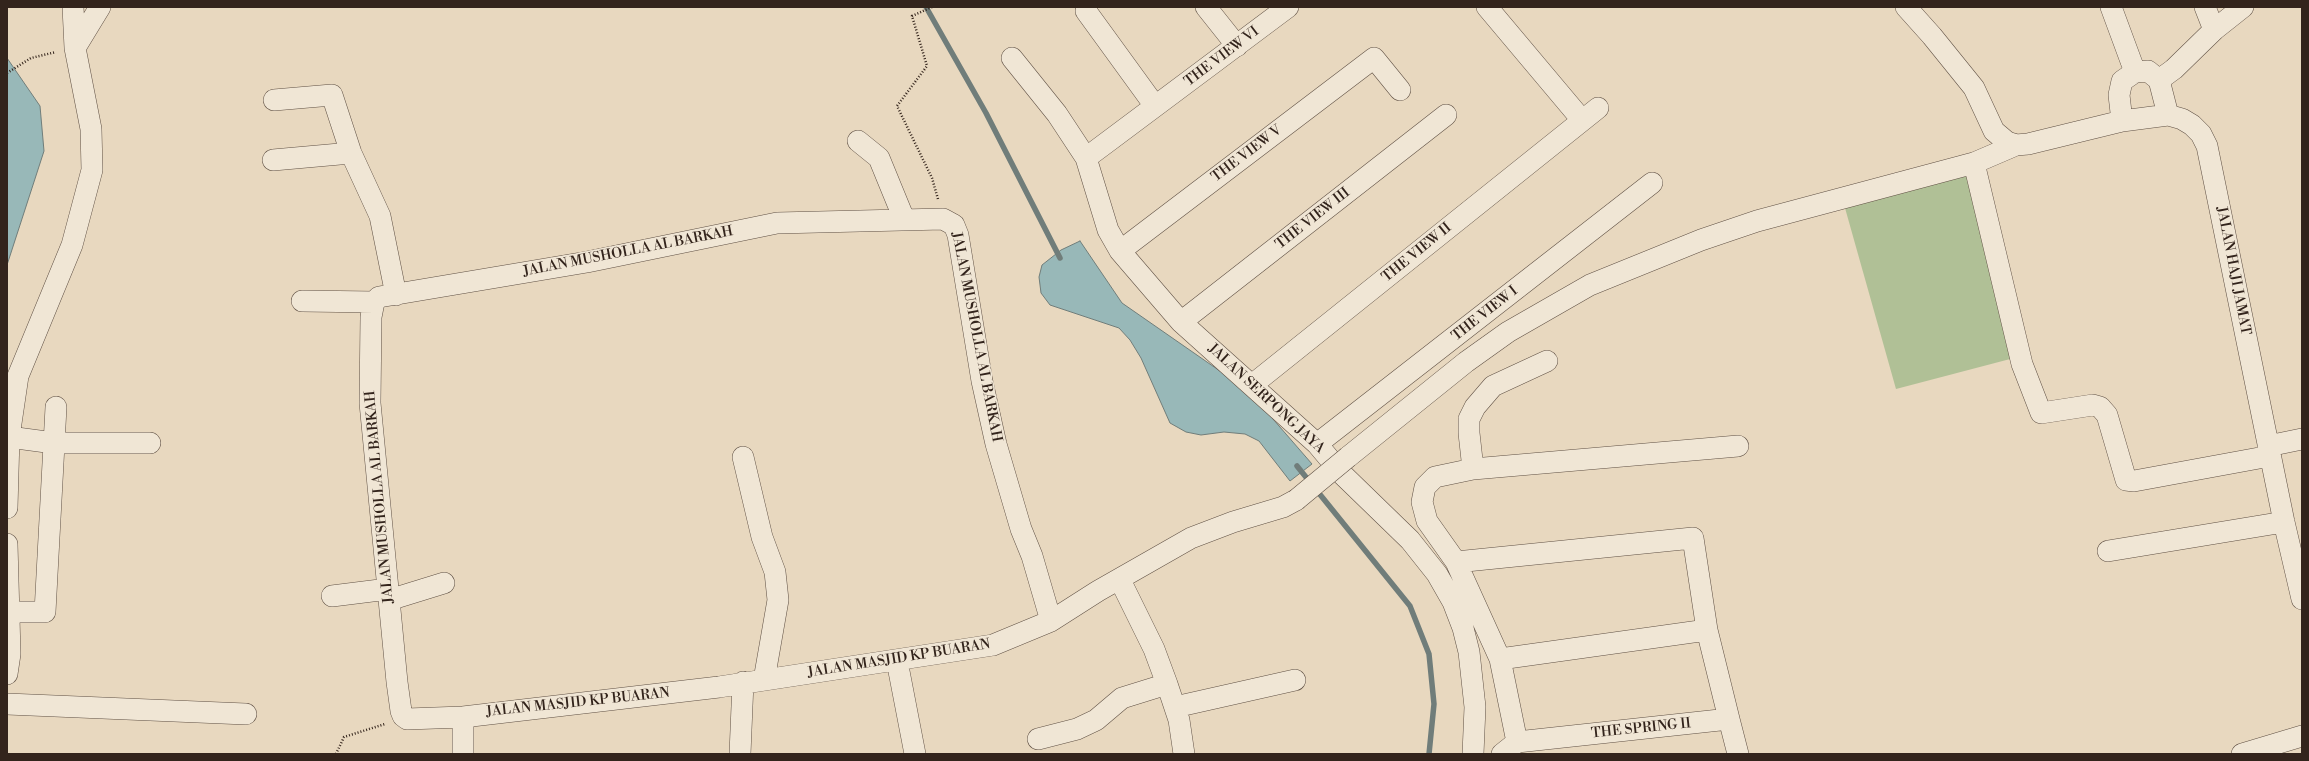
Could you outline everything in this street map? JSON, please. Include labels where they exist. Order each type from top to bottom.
[{"type":"street","points":[[7,508],[9,437],[18,376],[72,245],[92,170],[91,128],[74,48],[73,7]]},
{"type":"street","points":[[74,48],[100,7]]},
{"type":"street","points":[[1206,7],[1237,46]]},
{"type":"street","name":"THE VIEW VI","points":[[1086,158],[1288,7]]},
{"type":"street","name":"THE VIEW II","points":[[1252,385],[1590,114],[1487,7]]},
{"type":"street","points":[[1906,7],[1932,36],[1974,88],[1994,131],[2006,142],[2016,145]]},
{"type":"street","points":[[2112,7],[2135,72]]},
{"type":"street","points":[[2205,7],[2214,30]]},
{"type":"street","points":[[2159,80],[2174,69],[2214,30],[2243,7]]},
{"type":"street","points":[[1086,11],[1155,106]]},
{"type":"street","name":"JALAN SERPONG JAYA","points":[[1012,58],[1058,114],[1086,158],[1108,230],[1120,251],[1181,322],[1317,444],[1343,475],[1410,540],[1437,574],[1453,602],[1464,628],[1470,652],[1474,707],[1473,754]]},
{"type":"street","name":"THE VIEW V","points":[[1120,251],[1374,58],[1400,90]]},
{"type":"street","points":[[2122,121],[2119,95],[2122,81],[2135,72],[2148,71],[2159,80],[2168,115]]},
{"type":"street","points":[[274,100],[332,95],[351,153],[380,216],[396,295]]},
{"type":"street","name":"THE VIEW III","points":[[1181,322],[1446,115]]},
{"type":"street","name":"JALAN HAJI JAMAT","points":[[1348,458],[1478,353],[1548,307],[1590,285],[1701,240],[1757,221],[1974,163],[2016,145],[2028,144],[2122,121],[2168,115],[2182,119],[2192,125],[2201,134],[2207,146],[2269,451],[2302,599]]},
{"type":"street","points":[[858,141],[879,158],[904,219]]},
{"type":"street","points":[[273,160],[351,153]]},
{"type":"street","points":[[1974,163],[2022,364],[2041,413],[2093,405],[2100,407],[2107,415],[2126,480],[2134,481],[2269,451],[2302,439]]},
{"type":"street","name":"THE VIEW I","points":[[1317,444],[1652,183]]},
{"type":"street","name":"JALAN MUSHOLLA AL BARKAH","points":[[405,718],[401,711],[397,682],[370,403],[371,317],[374,302],[379,297],[587,262],[777,223],[943,219],[954,225],[958,235],[982,381],[996,444],[1021,529],[1032,556],[1051,621]]},
{"type":"street","points":[[302,301],[374,302]]},
{"type":"street","points":[[1473,470],[1469,433],[1470,419],[1474,407],[1493,386],[1547,361]]},
{"type":"street","points":[[9,612],[45,612],[56,407]]},
{"type":"street","points":[[9,437],[54,443],[150,443]]},
{"type":"street","points":[[1509,748],[1509,704],[1500,659],[1456,562],[1427,521],[1422,502],[1425,487],[1435,477],[1473,470],[1738,446]]},
{"type":"street","points":[[743,456],[762,538],[775,572],[778,600],[764,680]]},
{"type":"street","name":"JALAN MASJID KP BUARAN","points":[[464,717],[764,680],[1001,643],[1051,621],[1098,591],[1120,580],[1191,538],[1233,522],[1283,507],[1296,500],[1348,458]]},
{"type":"street","points":[[2108,551],[2284,522]]},
{"type":"street","points":[[1456,562],[1693,538],[1706,630],[1738,754]]},
{"type":"street","points":[[7,544],[10,654],[7,674]]},
{"type":"street","points":[[1120,580],[1154,648],[1174,707],[1184,754]]},
{"type":"street","points":[[332,596],[389,594],[444,583]]},
{"type":"street","points":[[1500,659],[1706,630]]},
{"type":"street","points":[[897,660],[915,754]]},
{"type":"street","points":[[1174,707],[1295,680]]},
{"type":"street","points":[[740,754],[743,682]]},
{"type":"street","points":[[1038,739],[1077,730],[1096,720],[1122,698],[1167,684]]},
{"type":"street","points":[[7,704],[246,714]]},
{"type":"street","points":[[1474,707],[1509,704]]},
{"type":"street","points":[[405,718],[464,717],[463,754]]},
{"type":"street","name":"THE SPRING II","points":[[1509,748],[1729,719]]},
{"type":"street","points":[[2242,754],[2302,736]]},
{"type":"path","points":[[932,7],[912,16],[927,66],[897,106],[932,178],[943,219]]},
{"type":"path","points":[[7,73],[31,58],[74,48]]},
{"type":"path","points":[[336,754],[344,737],[405,718]]},
{"type":"green space","points":[[1968,173],[2014,358],[1896,389],[1845,208]]},
{"type":"water","points":[[7,58],[40,106],[44,151],[7,265]]},
{"type":"water","points":[[1080,241],[1122,303],[1230,378],[1266,411],[1312,464],[1290,481],[1259,441],[1245,434],[1224,432],[1201,435],[1186,432],[1170,423],[1141,358],[1130,340],[1119,328],[1050,305],[1041,293],[1039,277],[1042,265],[1061,250]]},
{"type":"waterway","points":[[926,7],[986,113],[1060,258]]},
{"type":"waterway","points":[[1297,466],[1410,606],[1429,654],[1434,704],[1429,754]]}]
